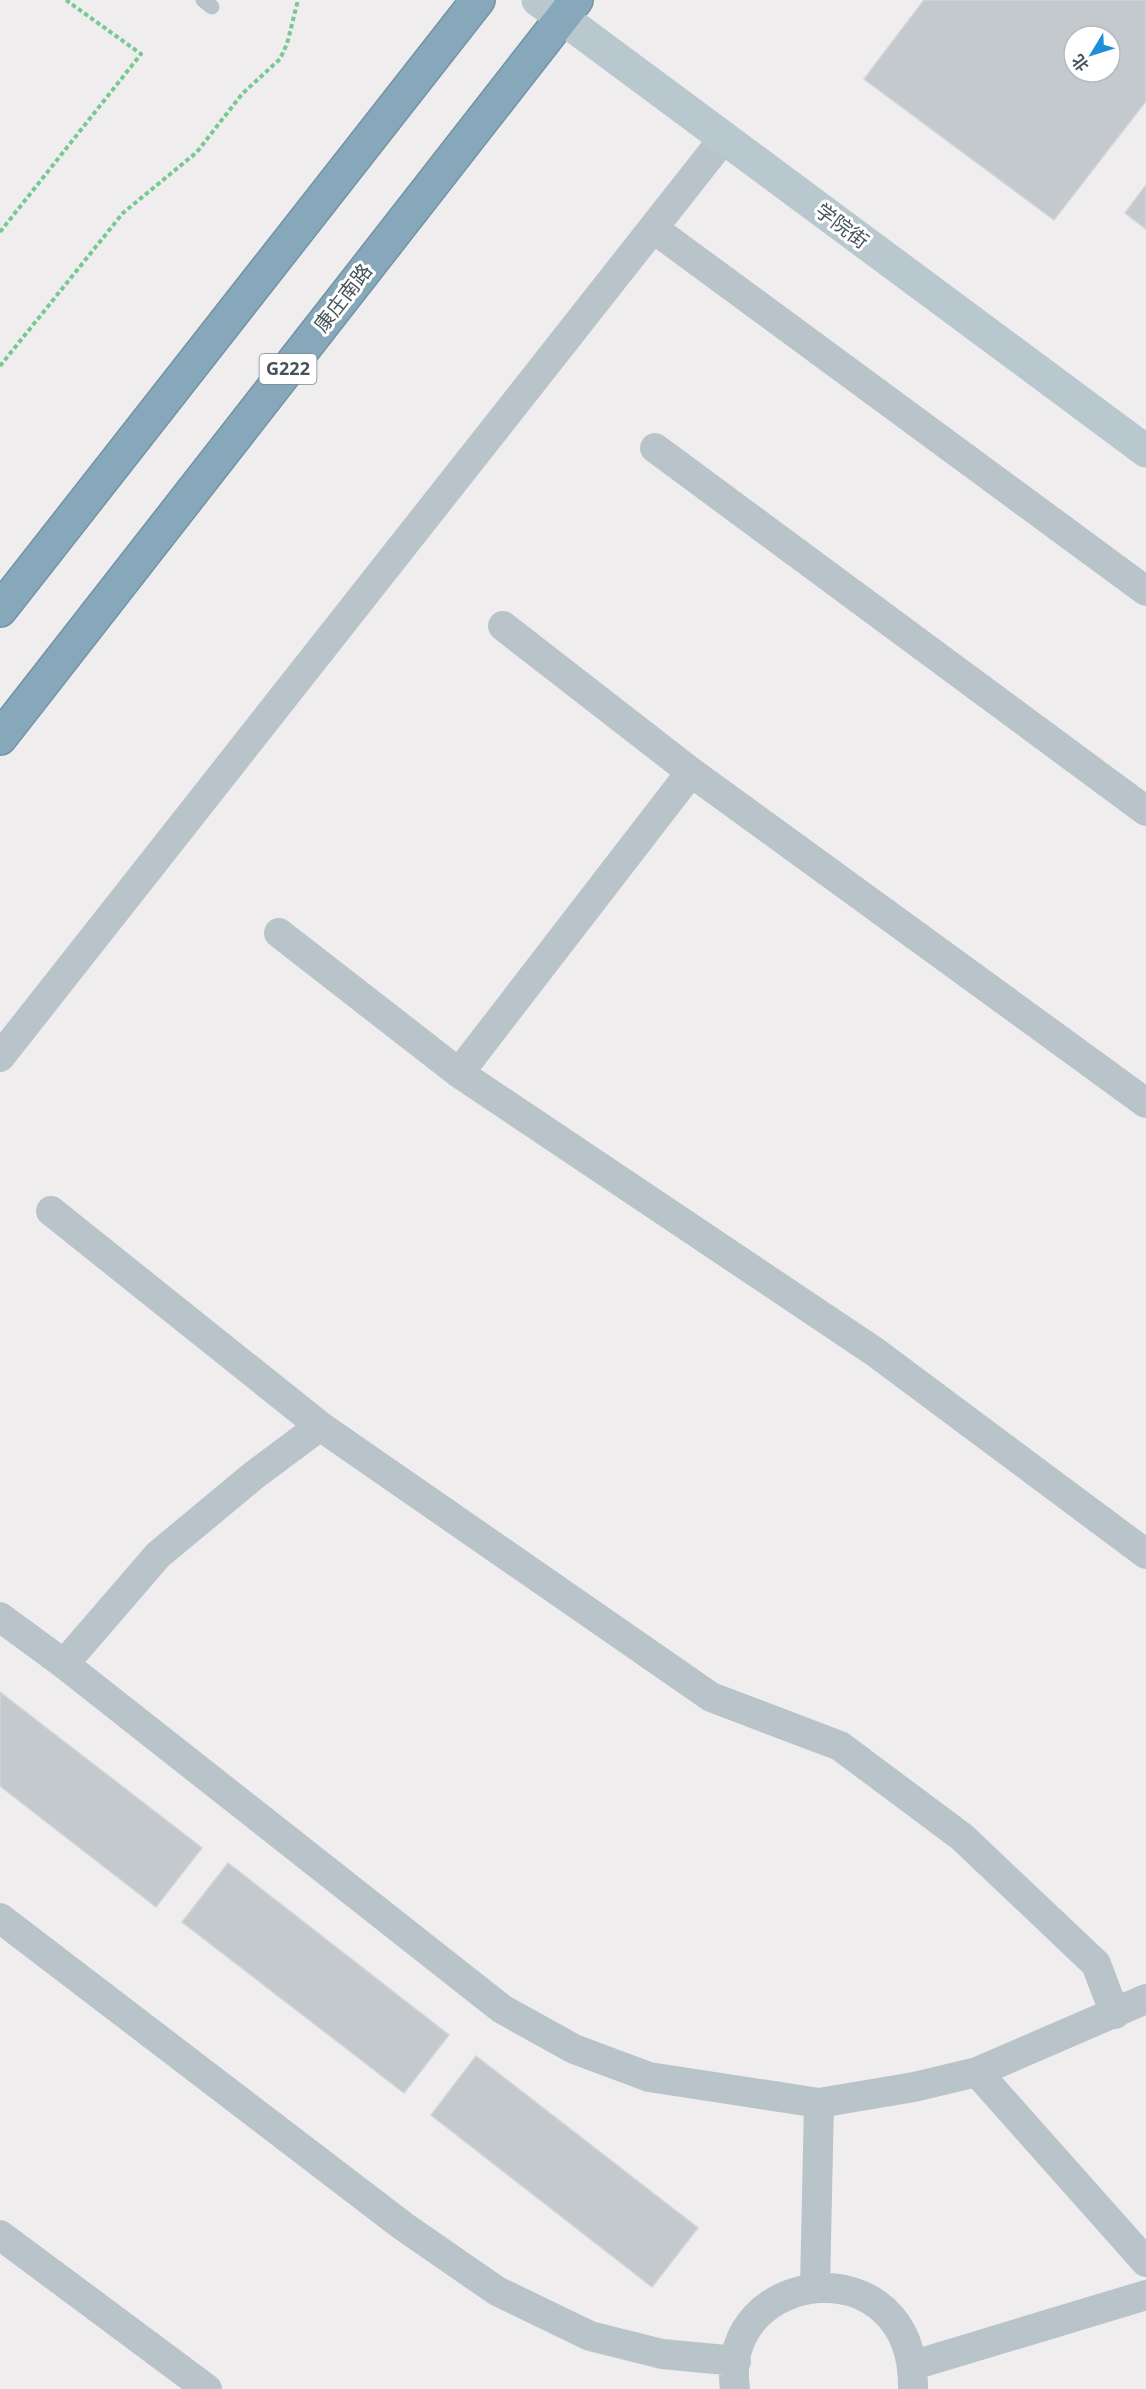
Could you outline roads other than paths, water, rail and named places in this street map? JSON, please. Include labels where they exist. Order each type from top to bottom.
[{"type":"highway","points":[[0,610],[478,0]]},
{"type":"highway","name":"康庄南路","points":[[0,738],[559,6]]},
{"type":"main road","name":"学院街","points":[[559,6],[724,138],[1146,451]]},
{"type":"street","points":[[0,1057],[724,138]]},
{"type":"street","points":[[654,229],[1146,591]]},
{"type":"street","points":[[655,448],[1146,811]]},
{"type":"street","points":[[503,626],[691,772],[1146,1103]]},
{"type":"street","points":[[459,1073],[691,772]]},
{"type":"street","points":[[279,933],[459,1073],[875,1352],[1146,1554]]},
{"type":"street","points":[[51,1211],[321,1426],[711,1697],[840,1746],[962,1837],[1096,1964],[1115,2014]]},
{"type":"street","points":[[64,1664],[158,1555],[253,1476],[321,1426]]},
{"type":"street","points":[[0,1617],[64,1664],[502,2009],[574,2049],[649,2077],[819,2103],[914,2087],[977,2072],[1146,1999]]},
{"type":"street","points":[[0,1918],[403,2226],[497,2291],[590,2336],[735,2375],[742,2339],[755,2319],[782,2298],[815,2287],[843,2289],[868,2298],[890,2315],[905,2339],[913,2377],[1146,2295]]},
{"type":"street","points":[[977,2072],[1146,2262]]},
{"type":"street","points":[[815,2287],[819,2103]]},
{"type":"street","points":[[0,2235],[207,2389]]}]
